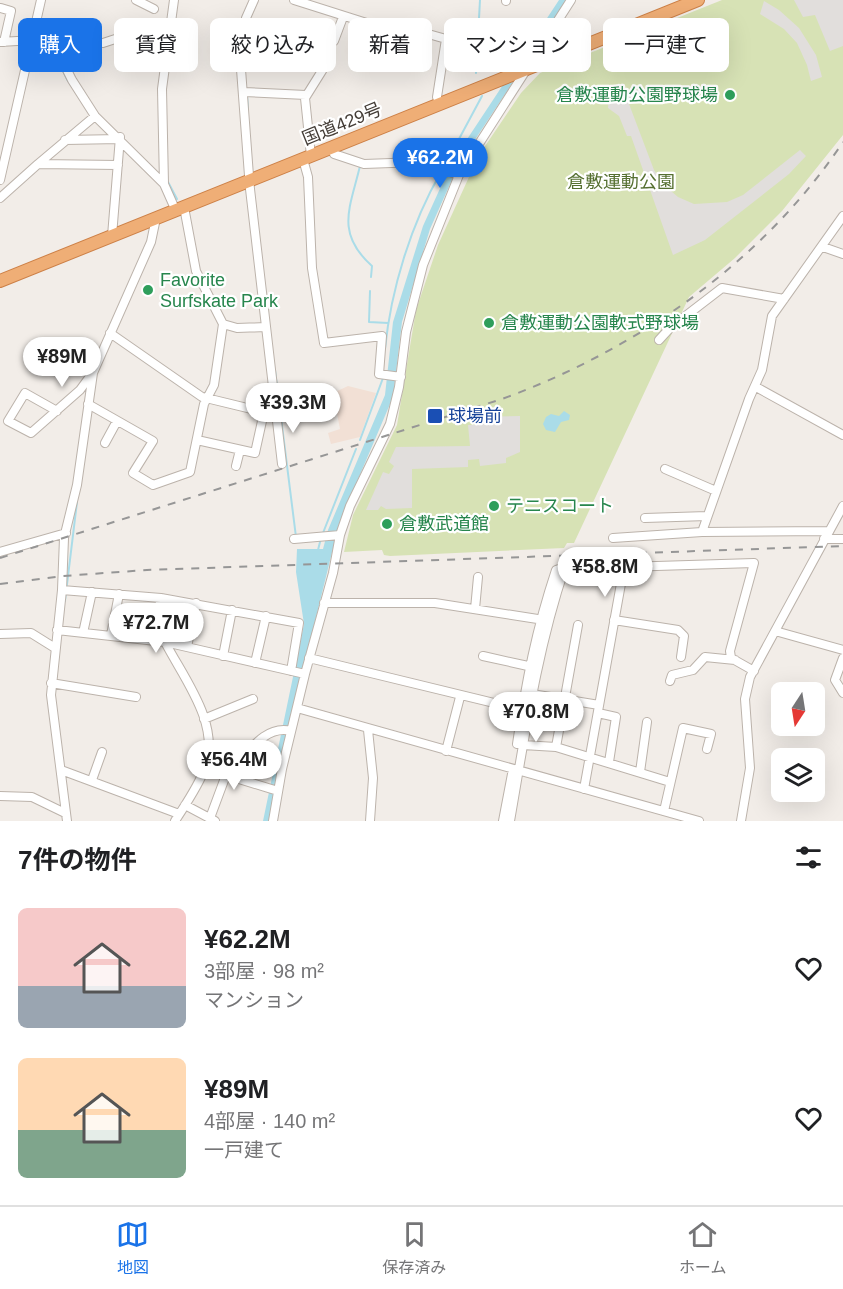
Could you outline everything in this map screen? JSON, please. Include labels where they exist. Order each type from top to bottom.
[{"type":"highway","name":"国道429号","points":[[591,43],[698,0]]},
{"type":"highway","name":"国道429号","points":[[0,281],[518,72]]},
{"type":"street","points":[[38,18],[41,0]]},
{"type":"street","points":[[136,0],[154,9]]},
{"type":"street","points":[[171,18],[174,0]]},
{"type":"street","points":[[254,0],[242,36],[240,56],[246,92],[249,181],[282,464]]},
{"type":"street","points":[[294,0],[318,4],[348,18]]},
{"type":"street","points":[[559,18],[571,0]]},
{"type":"street","points":[[1,8],[11,11],[2,42],[18,42]]},
{"type":"street","points":[[336,36],[343,17]]},
{"type":"street","points":[[432,35],[446,39],[437,97],[439,104]]},
{"type":"street","points":[[103,44],[114,40]]},
{"type":"street","points":[[0,180],[3,156],[25,72]]},
{"type":"street","points":[[68,72],[95,116],[120,138],[164,184],[180,209],[196,271],[223,324],[214,385],[206,400],[190,472],[153,484],[133,473],[153,441],[90,405]]},
{"type":"street","points":[[164,72],[162,89],[164,184]]},
{"type":"street","points":[[321,72],[306,95],[312,268],[324,344],[382,336],[379,374],[399,377]]},
{"type":"street","points":[[298,673],[309,658],[339,535],[350,506],[390,424],[406,332],[450,171],[524,72]]},
{"type":"street","points":[[246,92],[306,95]]},
{"type":"street","points":[[0,198],[95,116]]},
{"type":"street","points":[[65,140],[120,138]]},
{"type":"street","points":[[112,236],[120,138]]},
{"type":"street","points":[[331,148],[334,154],[364,164],[405,161],[450,171]]},
{"type":"street","points":[[38,164],[118,165]]},
{"type":"street","points":[[702,532],[749,399],[756,387],[772,316],[843,216]]},
{"type":"street","points":[[57,411],[25,393],[8,421],[31,434],[57,411],[80,390],[93,373],[112,335],[151,242],[156,218]]},
{"type":"street","points":[[823,247],[843,254]]},
{"type":"street","points":[[659,340],[670,328],[722,288],[784,299]]},
{"type":"street","points":[[223,324],[237,328],[266,327]]},
{"type":"street","points":[[112,335],[206,400],[277,414]]},
{"type":"street","points":[[66,817],[53,683],[55,648],[65,590],[66,533],[75,494],[93,373]]},
{"type":"street","points":[[756,387],[843,435]]},
{"type":"street","points":[[197,440],[255,453],[264,412]]},
{"type":"street","points":[[105,443],[117,421]]},
{"type":"street","points":[[236,466],[240,450]]},
{"type":"street","points":[[665,469],[716,490]]},
{"type":"street","points":[[741,821],[750,768],[746,699],[754,671],[843,506]]},
{"type":"street","points":[[645,518],[707,516]]},
{"type":"street","points":[[613,538],[702,532],[827,535],[843,538]]},
{"type":"street","points":[[0,552],[66,533]]},
{"type":"street","points":[[296,538],[339,535]]},
{"type":"street","points":[[503,821],[523,745],[528,666],[543,620],[565,567],[754,563],[730,651],[731,658],[754,671]]},
{"type":"street","points":[[584,789],[624,567]]},
{"type":"street","points":[[475,609],[478,577]]},
{"type":"street","points":[[65,590],[161,598],[299,623],[301,632],[297,708],[286,730],[274,790],[273,821]]},
{"type":"street","points":[[83,633],[92,592]]},
{"type":"street","points":[[111,635],[119,594]]},
{"type":"street","points":[[151,640],[161,598]]},
{"type":"street","points":[[187,646],[196,603]]},
{"type":"street","points":[[324,603],[435,603],[543,620]]},
{"type":"street","points":[[223,656],[232,610]]},
{"type":"street","points":[[255,663],[266,616]]},
{"type":"street","points":[[510,821],[525,710],[532,694],[543,620]]},
{"type":"street","points":[[614,620],[678,630],[684,636],[681,657]]},
{"type":"street","points":[[556,747],[578,625]]},
{"type":"street","points":[[58,630],[165,642],[298,673]]},
{"type":"street","points":[[775,631],[843,650]]},
{"type":"street","points":[[301,632],[314,635]]},
{"type":"street","points":[[0,634],[31,633],[55,648]]},
{"type":"street","points":[[63,771],[92,780],[177,817],[200,780],[209,755],[210,742],[204,719],[165,642]]},
{"type":"street","points":[[483,656],[528,666]]},
{"type":"street","points":[[670,681],[672,675],[693,670],[705,657],[735,660]]},
{"type":"street","points":[[309,658],[460,697],[525,710]]},
{"type":"street","points":[[843,658],[835,680],[843,693]]},
{"type":"street","points":[[53,683],[105,694],[136,697]]},
{"type":"street","points":[[532,694],[564,699],[616,717],[609,762]]},
{"type":"street","points":[[446,751],[460,697]]},
{"type":"street","points":[[204,719],[253,699]]},
{"type":"street","points":[[297,708],[368,730],[699,821]]},
{"type":"street","points":[[640,772],[647,722]]},
{"type":"street","points":[[664,811],[683,728],[711,734],[707,749]]},
{"type":"street","points":[[184,805],[213,820],[226,775],[266,733],[286,730]]},
{"type":"street","points":[[368,730],[373,778],[370,821]]},
{"type":"street","points":[[523,745],[556,747],[670,782]]},
{"type":"street","points":[[92,780],[102,752]]},
{"type":"street","points":[[226,775],[274,790]]},
{"type":"street","points":[[0,796],[32,797],[66,817]]},
{"type":"shaded area","points":[[794,0],[843,0],[843,46],[830,51],[815,15],[803,17]]},
{"type":"shaded area","points":[[764,1],[779,10],[799,28],[816,55],[822,77],[811,81],[797,43],[784,29],[760,14]]},
{"type":"shaded area","points":[[640,89],[644,99],[629,104],[654,170],[664,185],[678,197],[694,204],[727,202],[743,195],[800,150],[806,156],[789,174],[705,240],[673,255],[631,136],[627,136],[619,116],[608,108],[609,97]]},
{"type":"shaded area","points":[[348,386],[376,393],[360,437],[331,444],[328,433],[340,429],[333,393]]},
{"type":"shaded area","points":[[520,416],[520,452],[506,458],[506,463],[480,466],[479,459],[468,460],[468,467],[412,469],[412,508],[386,509],[381,506],[378,510],[366,510],[383,472],[389,474],[394,466],[389,462],[396,447],[470,446],[468,425],[476,425],[476,417]]},
{"type":"green space","name":"倉敷運動公園","points":[[722,0],[843,0],[843,135],[782,211],[735,258],[689,297],[574,543],[567,543],[564,548],[390,556],[384,555],[382,550],[344,552],[353,515],[397,425],[416,310],[438,245],[479,155],[521,93],[540,73],[591,72],[591,53],[603,48],[603,72],[729,72],[729,18],[677,18]]},
{"type":"water","points":[[559,0],[567,0],[555,18],[547,18]]},
{"type":"water","points":[[511,72],[520,72],[459,164],[430,229],[402,322],[393,397],[339,524],[303,670],[270,821],[263,821],[304,624],[296,572],[297,549],[323,549],[328,530],[385,395],[393,322],[423,226],[452,162]]},
{"type":"water","points":[[564,411],[570,415],[569,420],[561,422],[555,432],[546,430],[543,424],[546,417],[551,414],[559,416]]},
{"type":"waterway","points":[[476,73],[480,0]]},
{"type":"waterway","points":[[64,72],[68,81]]},
{"type":"waterway","points":[[247,94],[248,110]]},
{"type":"waterway","points":[[444,167],[482,96]]},
{"type":"waterway","points":[[362,166],[360,166],[348,219],[353,242],[360,254],[372,266],[371,277]]},
{"type":"waterway","points":[[385,349],[397,280],[420,213],[441,172]]},
{"type":"waterway","points":[[167,180],[177,199]]},
{"type":"waterway","points":[[370,291],[369,322],[388,323]]},
{"type":"waterway","points":[[275,370],[296,537]]},
{"type":"waterway","points":[[360,440],[383,378]]},
{"type":"waterway","points":[[323,533],[356,449]]},
{"type":"waterway","points":[[65,601],[77,502]]},
{"type":"waterway","points":[[318,550],[321,538]]},
{"type":"railway","points":[[0,558],[502,399],[552,379],[601,355],[648,328],[693,297],[735,263],[775,226],[811,185],[843,142]]},
{"type":"railway","points":[[0,584],[63,576],[147,570],[843,546]]},
{"type":"place","name":"倉敷運動公園野球場","points":[[730,95]]},
{"type":"place","name":"Favorite Surfskate Park","points":[[148,290]]},
{"type":"place","name":"倉敷運動公園軟式野球場","points":[[489,323]]},
{"type":"place","name":"球場前","points":[[435,416]]},
{"type":"place","name":"テニスコート","points":[[494,506]]},
{"type":"place","name":"倉敷武道館","points":[[387,524]]}]
